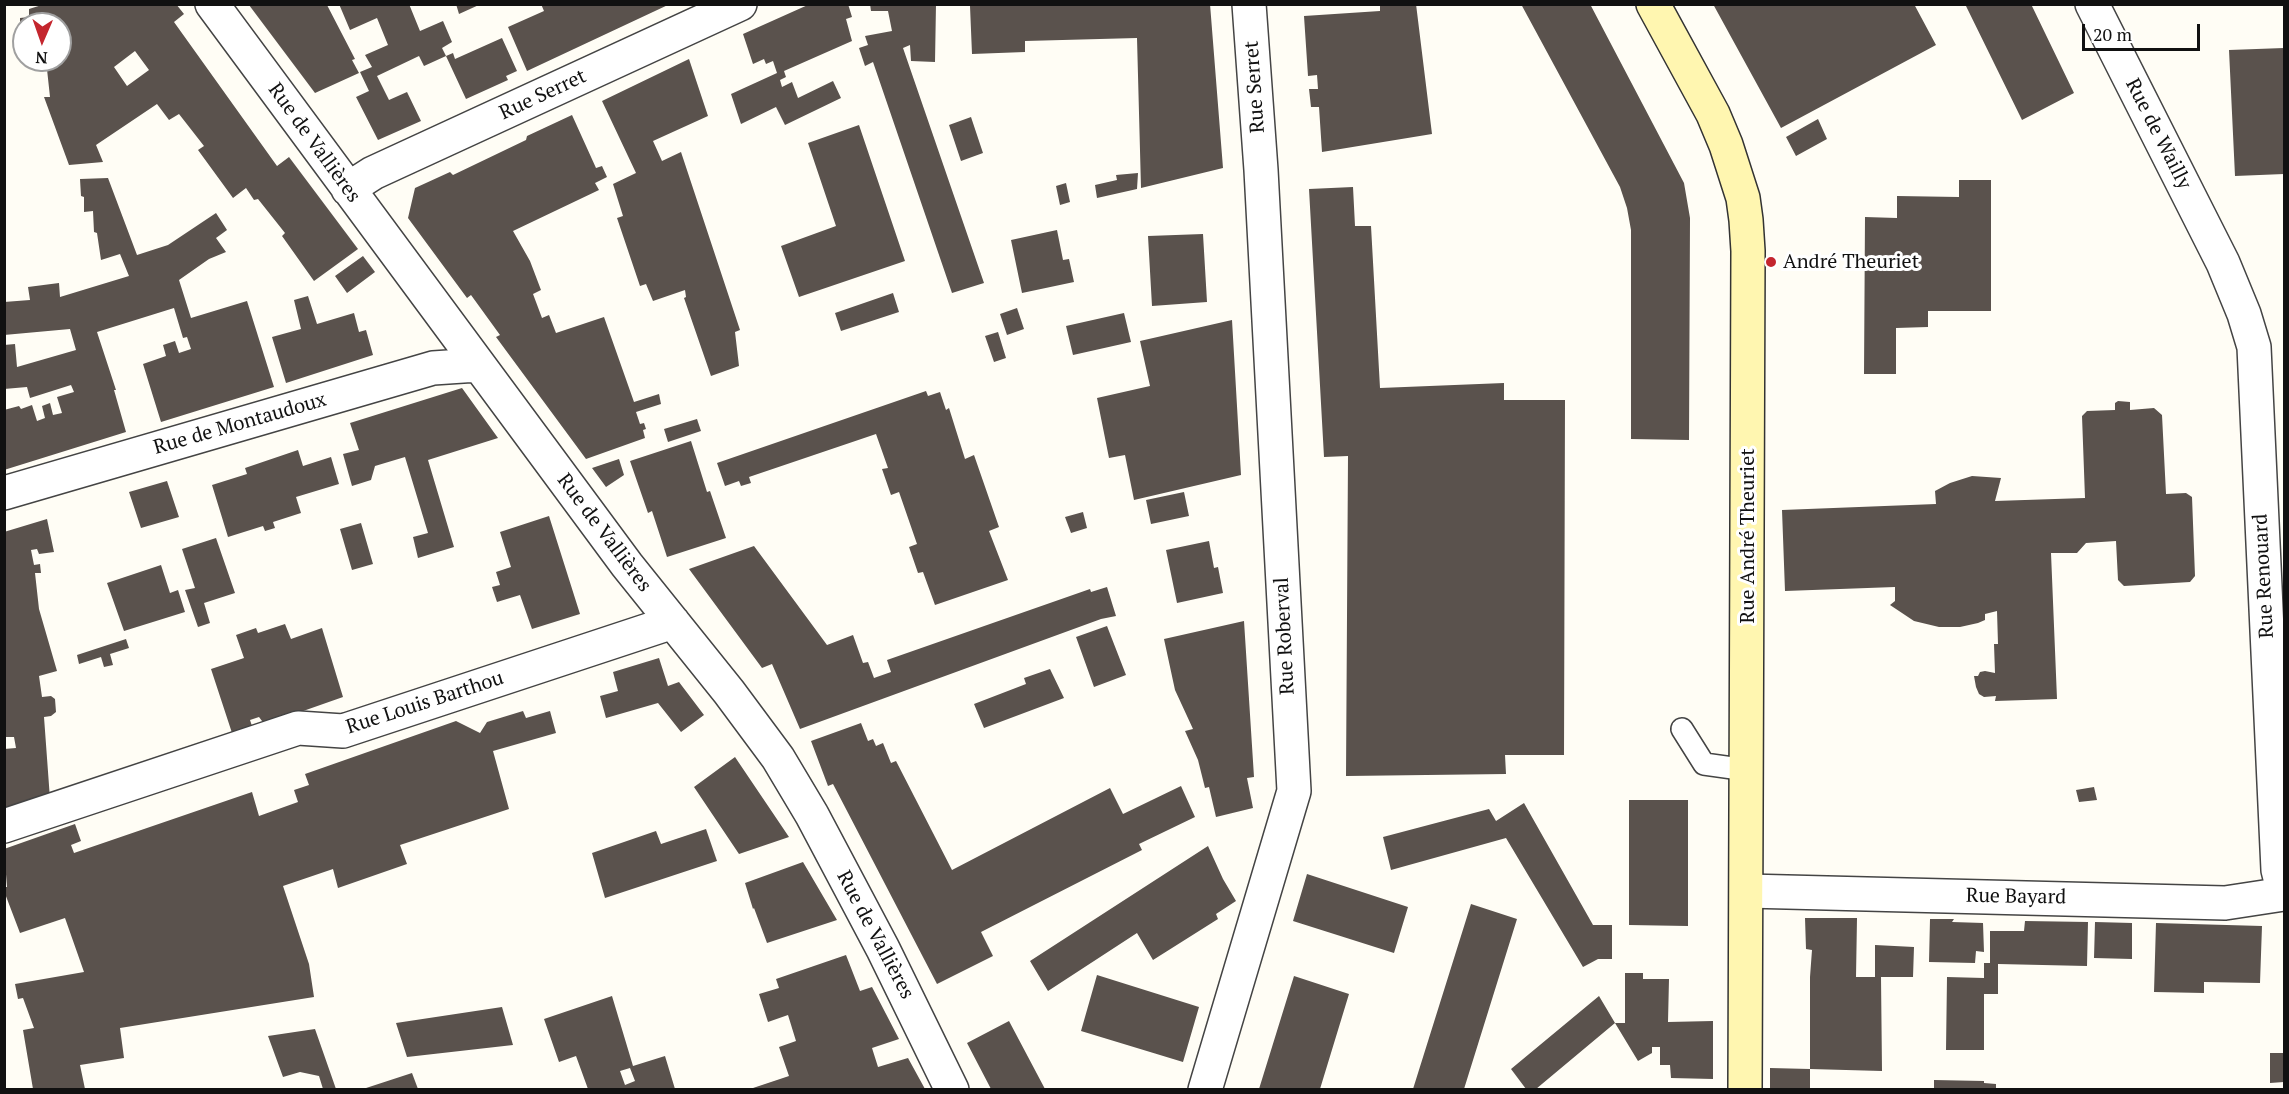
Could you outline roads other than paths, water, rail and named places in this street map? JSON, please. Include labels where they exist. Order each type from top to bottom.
[{"type":"street","name":"Rue de Vallières","points":[[212,4],[627,565],[729,692],[784,768],[812,815],[877,938],[952,1089]]},
{"type":"street","name":"Rue Serret","points":[[348,189],[389,166],[740,4]]},
{"type":"street","name":"Rue Serret","points":[[1249,4],[1261,170]]},
{"type":"street","name":"Rue André Theuriet","points":[[1653,4],[1713,114],[1726,145],[1743,198],[1746,220],[1748,251],[1745,1089]]},
{"type":"street","name":"Rue de Wailly","points":[[2092,4],[2223,263]]},
{"type":"street","name":"Rue Roberval","points":[[1204,1089],[1294,791],[1261,170]]},
{"type":"street","name":"Rue Renouard","points":[[2223,263],[2244,314],[2254,347],[2277,870],[2284,894]]},
{"type":"street","name":"Rue de Montaudoux","points":[[4,492],[433,368],[478,365]]},
{"type":"street","name":"Rue Louis Barthou","points":[[4,826],[298,728],[343,731],[673,622]]},
{"type":"street","name":"Rue Bayard","points":[[1747,891],[2225,903],[2284,894]]},
{"type":"lane","points":[[1682,729],[1704,764],[1747,770]]},
{"type":"place","name":"André Theuriet","points":[[1771,262]]}]
